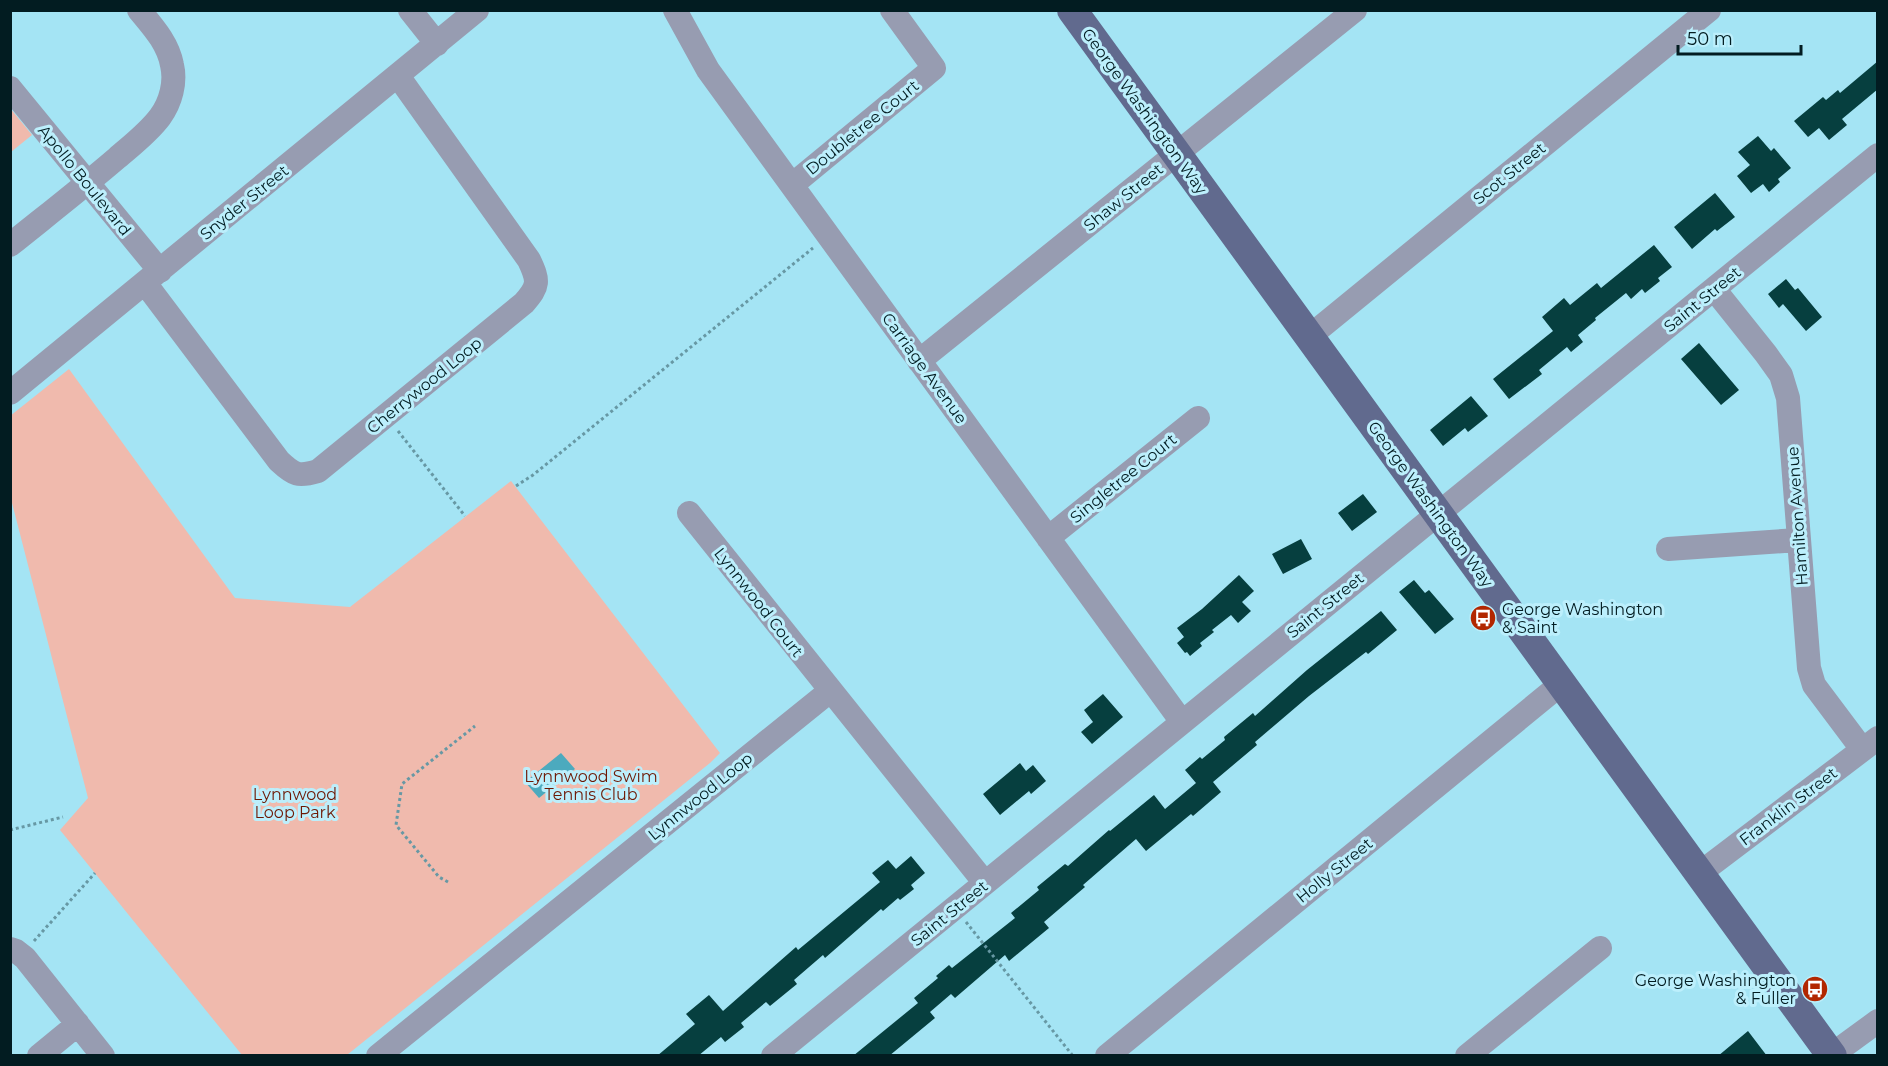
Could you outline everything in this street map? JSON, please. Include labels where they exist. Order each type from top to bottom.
[{"type":"main road","name":"George Washington Way","points":[[1072,10],[1831,1055]]},
{"type":"street","points":[[10,245],[87,184],[145,133],[160,116],[168,102],[173,84],[173,66],[169,52],[139,10]]},
{"type":"street","points":[[410,10],[437,44]]},
{"type":"street","name":"Snyder Street","points":[[10,393],[477,10]]},
{"type":"street","name":"Carriage Avenue","points":[[675,10],[708,70],[1182,722]]},
{"type":"street","name":"Doubletree Court","points":[[792,185],[934,68],[892,10]]},
{"type":"street","name":"Shaw Street","points":[[919,361],[1355,10]]},
{"type":"street","name":"Scot Street","points":[[1310,336],[1709,10]]},
{"type":"street","name":"Cherrywood Loop","points":[[152,277],[279,461],[291,472],[303,476],[318,471],[524,303],[535,290],[536,275],[530,260],[398,76]]},
{"type":"street","name":"Apollo Boulevard","points":[[10,88],[87,184],[152,277]]},
{"type":"street","name":"Saint Street","points":[[773,1056],[1878,155]]},
{"type":"street","name":"Hamilton Avenue","points":[[1714,289],[1781,375],[1788,398],[1809,668],[1814,685],[1870,744]]},
{"type":"street","name":"Singletree Court","points":[[1048,538],[1198,418]]},
{"type":"street","name":"Lynnwood Court","points":[[689,513],[830,691]]},
{"type":"street","points":[[1668,549],[1798,540]]},
{"type":"street","name":"Holly Street","points":[[1107,1056],[1561,684]]},
{"type":"street","points":[[830,691],[985,883]]},
{"type":"street","name":"Lynnwood Loop","points":[[378,1056],[830,691]]},
{"type":"street","name":"Franklin Street","points":[[1700,873],[1870,744]]},
{"type":"street","points":[[20,947],[16,951],[25,958],[103,1056]]},
{"type":"street","points":[[1467,1056],[1600,948]]},
{"type":"street","points":[[1831,1055],[1878,1021]]},
{"type":"street","points":[[39,1056],[78,1024]]},
{"type":"path","points":[[516,486],[533,475],[816,245]]},
{"type":"path","points":[[395,427],[465,516]]},
{"type":"path","points":[[448,882],[439,877],[396,825],[402,784],[475,726]]},
{"type":"path","points":[[10,830],[63,817]]},
{"type":"path","points":[[20,947],[95,873]]},
{"type":"path","points":[[965,920],[1073,1056]]},
{"type":"green space","points":[[10,108],[32,135],[11,152],[10,152]]},
{"type":"green space","name":"Lynnwood Loop Park","points":[[69,369],[235,598],[350,607],[511,481],[720,753],[347,1055],[242,1055],[60,830],[88,798],[11,499],[10,416]]},
{"type":"water","points":[[561,753],[575,769],[539,798],[525,782]]},
{"type":"building","points":[[1878,61],[1878,89],[1842,119],[1847,125],[1829,140],[1819,128],[1808,137],[1794,121],[1823,97],[1826,100],[1838,90],[1840,93]]},
{"type":"building","points":[[1758,136],[1771,151],[1774,148],[1791,168],[1778,179],[1780,182],[1769,192],[1763,184],[1751,193],[1737,176],[1750,165],[1738,152]]},
{"type":"building","points":[[1715,193],[1735,217],[1717,231],[1715,229],[1692,249],[1674,227]]},
{"type":"building","points":[[1654,245],[1672,267],[1658,278],[1660,281],[1645,293],[1642,289],[1631,299],[1626,293],[1578,335],[1583,342],[1571,352],[1567,347],[1539,370],[1542,374],[1509,399],[1493,379],[1553,331],[1542,317],[1564,298],[1570,305],[1597,283],[1601,288]]},
{"type":"building","points":[[1786,279],[1795,290],[1798,288],[1822,317],[1806,331],[1783,304],[1779,308],[1768,294]]},
{"type":"building","points":[[1699,343],[1739,390],[1721,405],[1681,359]]},
{"type":"building","points":[[1471,396],[1488,416],[1468,432],[1465,428],[1443,446],[1430,430]]},
{"type":"building","points":[[1363,494],[1377,512],[1352,531],[1338,513]]},
{"type":"building","points":[[1301,539],[1312,559],[1283,574],[1272,554]]},
{"type":"building","points":[[1239,575],[1254,591],[1242,602],[1251,611],[1238,623],[1231,615],[1212,630],[1214,632],[1200,643],[1202,646],[1190,656],[1187,652],[1185,653],[1177,643],[1184,637],[1177,628],[1202,609]]},
{"type":"building","points":[[1414,580],[1425,593],[1429,590],[1454,619],[1435,634],[1399,592]]},
{"type":"building","points":[[1381,611],[1397,630],[1368,654],[1366,652],[1309,696],[1255,742],[1257,745],[1213,782],[1221,792],[1193,816],[1191,814],[1146,851],[1136,839],[1044,922],[1049,928],[1009,961],[1005,955],[955,998],[951,994],[930,1012],[935,1018],[889,1056],[853,1056],[918,1003],[914,998],[938,978],[936,976],[949,965],[952,968],[1015,918],[1011,913],[1065,864],[1068,866],[1154,795],[1165,809],[1196,783],[1185,770],[1200,757],[1202,759],[1253,713],[1255,716],[1307,670]]},
{"type":"building","points":[[1103,694],[1123,717],[1092,744],[1081,732],[1093,722],[1084,710]]},
{"type":"building","points":[[1020,763],[1026,771],[1033,765],[1046,781],[1031,794],[1029,791],[1000,815],[983,794]]},
{"type":"building","points":[[911,856],[925,873],[911,885],[914,889],[900,900],[898,898],[883,911],[881,909],[825,958],[823,955],[794,980],[797,984],[770,1006],[766,1002],[741,1023],[744,1027],[725,1042],[721,1037],[698,1056],[657,1056],[695,1024],[686,1014],[709,995],[723,1011],[796,947],[798,950],[880,882],[872,873],[888,860],[896,869]]},
{"type":"building","points":[[1748,1031],[1767,1056],[1718,1056]]},
{"type":"place","name":"George Washington & Saint","points":[[1483,618]]},
{"type":"place","name":"George Washington & Fuller","points":[[1815,989]]},
{"type":"park label","name":"Lynnwood Swim Tennis Club","points":[[591,785]]}]
